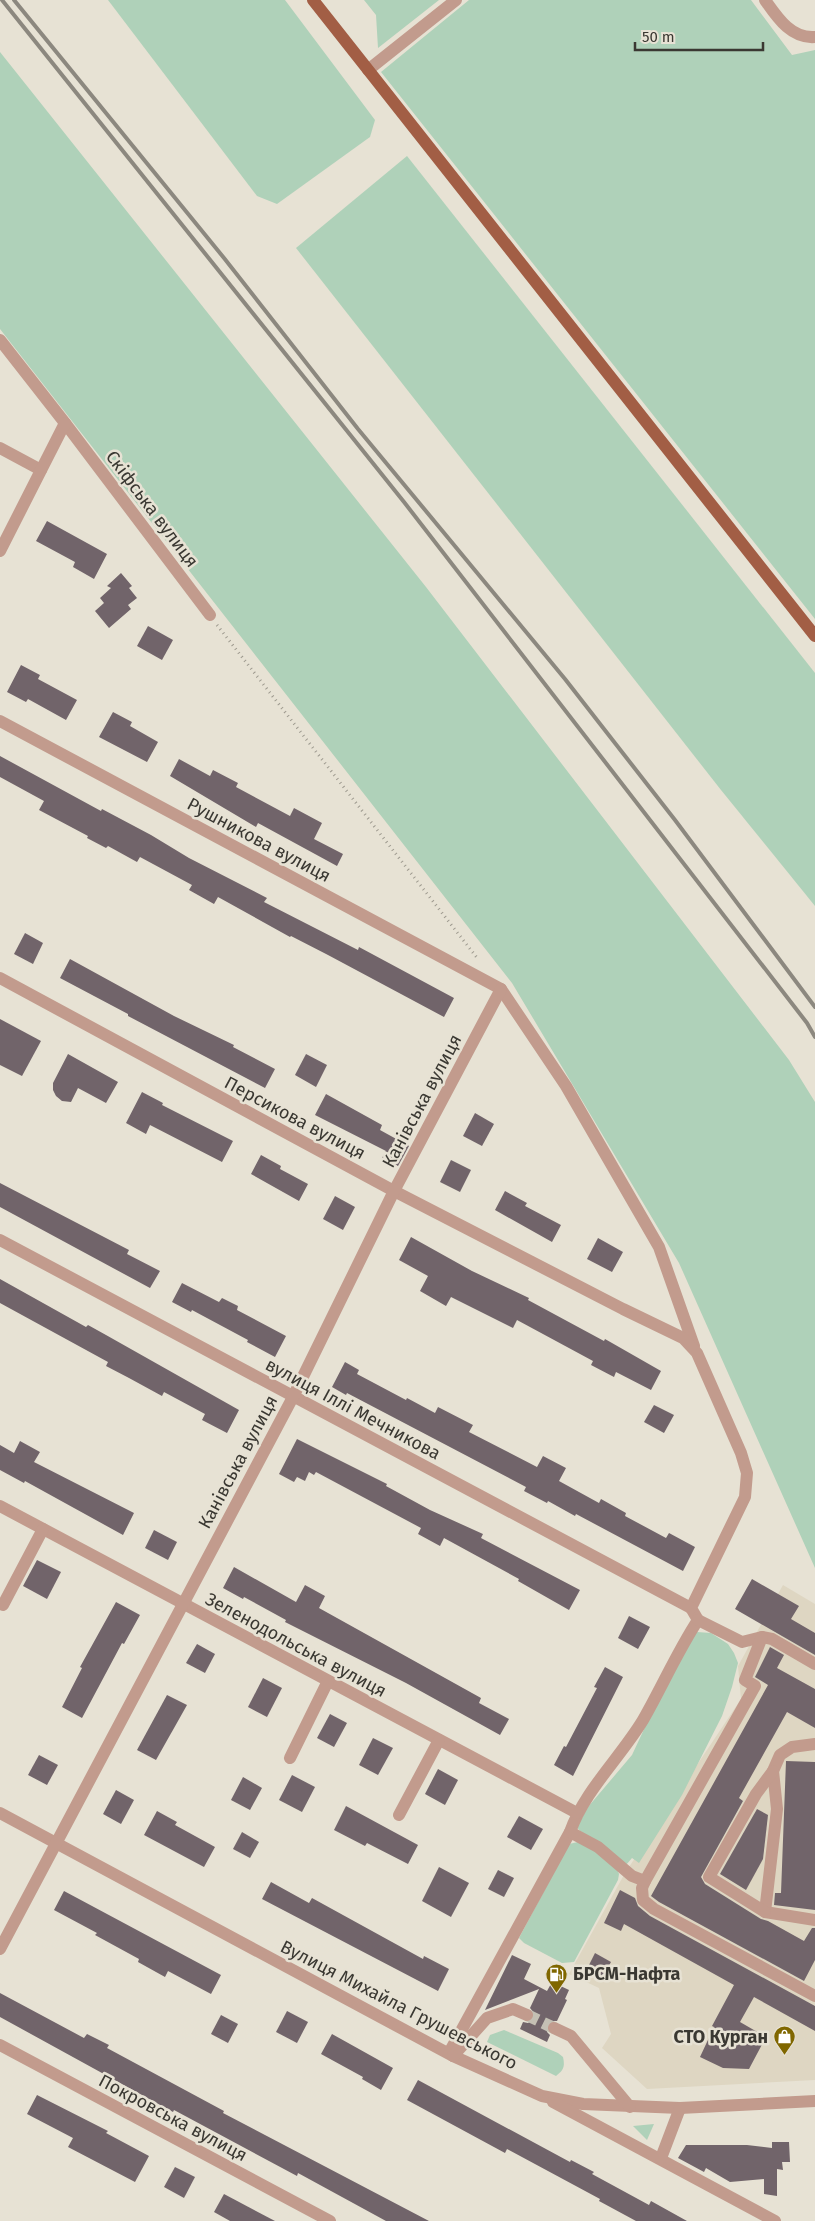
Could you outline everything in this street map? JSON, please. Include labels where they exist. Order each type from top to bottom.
[{"type":"main road","points":[[314,0],[815,636]]},
{"type":"street","points":[[368,70],[456,0]]},
{"type":"street","points":[[765,0],[783,25],[799,35],[815,37]]},
{"type":"street","name":"Скіфська вулиця","points":[[0,340],[210,615]]},
{"type":"street","points":[[0,551],[65,423]]},
{"type":"street","points":[[0,448],[41,470]]},
{"type":"street","name":"Рушникова вулиця","points":[[0,721],[501,989]]},
{"type":"street","name":"Персикова вулиця","points":[[0,978],[394,1191],[683,1338],[696,1353]]},
{"type":"street","points":[[501,989],[566,1086],[659,1247],[696,1353],[741,1453],[747,1473],[745,1497],[691,1608],[698,1620],[742,1642],[762,1637],[772,1639],[815,1664]]},
{"type":"street","name":"Канівська вулиця","points":[[0,1949],[293,1397],[394,1191],[501,989]]},
{"type":"street","name":"вулиця Іллі Мечникова","points":[[0,1240],[691,1608]]},
{"type":"street","name":"Зеленодольська вулиця","points":[[0,1506],[577,1813]]},
{"type":"street","points":[[3,1605],[42,1529]]},
{"type":"street","points":[[451,2054],[570,1832],[577,1813],[594,1787],[620,1755],[643,1719],[682,1644],[698,1620]]},
{"type":"street","points":[[762,1637],[745,1680],[755,1686],[645,1881],[642,1888],[643,1900],[654,1909],[815,1996]]},
{"type":"street","points":[[290,1758],[328,1682]]},
{"type":"street","points":[[399,1815],[439,1740]]},
{"type":"street","points":[[815,1744],[792,1747],[780,1755],[709,1877],[765,1912],[815,1920]]},
{"type":"street","points":[[765,1912],[777,1809],[772,1771]]},
{"type":"street","name":"Вулиця Михайла Грушевського","points":[[0,1813],[451,2054],[542,2096],[583,2104],[680,2108],[815,2101]]},
{"type":"street","points":[[570,1832],[598,1847],[632,1876],[645,1881]]},
{"type":"street","points":[[451,2054],[487,2018],[513,2009],[527,2015]]},
{"type":"street","points":[[554,2028],[571,2036],[630,2107]]},
{"type":"street","name":"Покровська вулиця","points":[[0,2045],[330,2221]]},
{"type":"street","points":[[542,2096],[661,2158],[775,2221]]},
{"type":"street","points":[[661,2158],[680,2108]]},
{"type":"path","points":[[210,615],[483,966]]},
{"type":"shaded area","points":[[783,1585],[815,1604],[815,2080],[647,2089],[602,2048],[611,2034],[599,1988],[569,1974],[625,1873],[741,1699],[738,1666]]},
{"type":"green space","points":[[108,0],[285,0],[375,120],[370,137],[277,204],[257,196]]},
{"type":"green space","points":[[364,0],[439,0],[378,48],[376,15]]},
{"type":"green space","points":[[469,0],[751,0],[792,55],[815,50],[815,619],[381,72]]},
{"type":"green space","points":[[0,52],[426,587],[789,1060],[815,1102],[815,1568],[679,1263],[512,983],[0,329]]},
{"type":"green space","points":[[407,156],[815,673],[815,906],[721,790],[296,248]]},
{"type":"green space","points":[[697,1632],[711,1633],[728,1644],[734,1653],[738,1663],[732,1687],[722,1716],[682,1795],[639,1863],[632,1858],[626,1865],[577,1827],[588,1807],[632,1755],[675,1663]]},
{"type":"green space","points":[[578,1842],[589,1846],[617,1869],[619,1874],[618,1880],[574,1962],[562,1963],[524,1943],[519,1938],[569,1844]]},
{"type":"green space","points":[[504,2030],[558,2053],[563,2057],[564,2065],[562,2070],[556,2076],[487,2042],[490,2035]]},
{"type":"green space","points":[[654,2124],[647,2140],[633,2126]]},
{"type":"building","points":[[47,521],[107,554],[94,579],[73,567],[75,562],[36,541]]},
{"type":"building","points":[[121,573],[132,586],[129,588],[137,598],[128,605],[131,609],[109,628],[95,611],[104,603],[100,598],[111,588],[107,586]]},
{"type":"building","points":[[148,626],[173,640],[162,660],[137,646]]},
{"type":"building","points":[[21,665],[40,675],[38,679],[77,700],[66,720],[28,699],[26,702],[7,692]]},
{"type":"building","points":[[113,712],[132,722],[130,726],[158,742],[147,762],[99,737]]},
{"type":"building","points":[[0,756],[267,898],[264,902],[358,950],[359,947],[454,998],[444,1017],[328,955],[290,937],[218,897],[214,904],[189,890],[192,885],[140,857],[137,862],[108,846],[106,848],[87,838],[88,836],[39,810],[44,801],[0,777]]},
{"type":"building","points":[[179,759],[210,776],[213,770],[238,783],[236,787],[290,816],[294,808],[322,823],[314,839],[343,854],[337,866],[258,823],[256,827],[170,776]]},
{"type":"building","points":[[25,933],[43,943],[33,964],[14,954]]},
{"type":"building","points":[[70,959],[174,1016],[234,1045],[233,1047],[275,1069],[265,1088],[60,978]]},
{"type":"building","points":[[0,1019],[41,1041],[22,1076],[0,1065]]},
{"type":"building","points":[[68,1054],[118,1082],[106,1103],[78,1088],[71,1102],[62,1101],[56,1096],[53,1090],[53,1083]]},
{"type":"building","points":[[306,1054],[327,1065],[316,1087],[295,1075]]},
{"type":"building","points":[[142,1092],[163,1103],[162,1105],[233,1141],[222,1162],[150,1125],[146,1134],[126,1123]]},
{"type":"building","points":[[326,1094],[382,1125],[380,1130],[409,1146],[398,1166],[382,1158],[386,1151],[315,1115]]},
{"type":"building","points":[[475,1113],[494,1124],[482,1146],[463,1136]]},
{"type":"building","points":[[261,1155],[281,1166],[280,1169],[308,1184],[299,1201],[251,1174]]},
{"type":"building","points":[[451,1160],[471,1170],[460,1192],[440,1182]]},
{"type":"building","points":[[0,1183],[129,1250],[127,1254],[160,1271],[150,1288],[0,1207]]},
{"type":"building","points":[[505,1191],[527,1203],[525,1206],[561,1225],[552,1242],[495,1210]]},
{"type":"building","points":[[335,1196],[355,1207],[343,1230],[323,1219]]},
{"type":"building","points":[[411,1237],[472,1271],[529,1298],[528,1300],[604,1341],[605,1339],[661,1371],[651,1390],[616,1372],[614,1377],[591,1365],[593,1361],[517,1320],[513,1328],[451,1297],[446,1306],[420,1291],[428,1276],[399,1260]]},
{"type":"building","points":[[598,1238],[623,1252],[612,1272],[587,1259]]},
{"type":"building","points":[[0,1279],[86,1327],[88,1325],[239,1410],[227,1433],[202,1420],[205,1414],[164,1392],[162,1396],[106,1366],[108,1362],[0,1303]]},
{"type":"building","points":[[182,1283],[219,1302],[222,1298],[238,1306],[237,1310],[286,1336],[275,1357],[192,1310],[191,1312],[172,1302]]},
{"type":"building","points":[[345,1362],[359,1370],[357,1374],[406,1400],[407,1398],[435,1413],[438,1407],[473,1425],[469,1432],[537,1467],[543,1456],[566,1468],[559,1481],[599,1503],[601,1499],[626,1513],[625,1516],[666,1538],[669,1533],[695,1547],[683,1571],[576,1514],[575,1516],[548,1501],[547,1503],[524,1491],[526,1487],[347,1393],[346,1395],[332,1387]]},
{"type":"building","points":[[654,1405],[674,1415],[664,1433],[644,1422]]},
{"type":"building","points":[[297,1439],[387,1484],[386,1486],[430,1510],[483,1534],[481,1538],[580,1590],[569,1610],[518,1581],[519,1579],[444,1538],[440,1546],[418,1534],[421,1528],[316,1472],[314,1475],[309,1472],[305,1481],[297,1477],[294,1482],[279,1474]]},
{"type":"building","points":[[20,1441],[40,1452],[34,1462],[134,1513],[123,1535],[25,1481],[24,1483],[0,1470],[0,1445],[14,1453]]},
{"type":"building","points":[[154,1530],[177,1542],[168,1560],[145,1548]]},
{"type":"building","points":[[37,1560],[61,1572],[47,1599],[23,1586]]},
{"type":"building","points":[[234,1567],[296,1602],[305,1585],[325,1596],[319,1608],[481,1698],[479,1703],[509,1719],[500,1735],[406,1683],[285,1622],[286,1620],[244,1597],[243,1599],[223,1588]]},
{"type":"building","points":[[752,1579],[799,1606],[791,1619],[815,1633],[815,1655],[735,1609]]},
{"type":"building","points":[[116,1602],[140,1615],[124,1644],[122,1643],[82,1718],[62,1707],[82,1668],[80,1667]]},
{"type":"building","points":[[629,1616],[650,1627],[638,1649],[618,1638]]},
{"type":"building","points":[[197,1644],[215,1654],[205,1673],[186,1663]]},
{"type":"building","points":[[770,1647],[784,1655],[777,1668],[815,1689],[815,1728],[787,1712],[739,1798],[743,1801],[701,1877],[705,1884],[761,1919],[804,1941],[812,1928],[815,1928],[815,1960],[804,1981],[651,1896],[768,1685],[755,1677]]},
{"type":"building","points":[[605,1667],[623,1677],[573,1776],[554,1765],[564,1746],[566,1747],[597,1688],[594,1687]]},
{"type":"building","points":[[263,1678],[282,1688],[267,1717],[248,1707]]},
{"type":"building","points":[[167,1695],[187,1705],[156,1760],[137,1750]]},
{"type":"building","points":[[330,1714],[347,1723],[334,1747],[317,1738]]},
{"type":"building","points":[[373,1738],[393,1748],[378,1775],[359,1765]]},
{"type":"building","points":[[39,1755],[58,1765],[47,1785],[28,1775]]},
{"type":"building","points":[[786,1761],[815,1762],[815,1910],[774,1905],[775,1893],[781,1893]]},
{"type":"building","points":[[438,1769],[458,1780],[445,1805],[425,1794]]},
{"type":"building","points":[[292,1775],[315,1787],[302,1812],[279,1800]]},
{"type":"building","points":[[243,1777],[262,1788],[250,1810],[231,1800]]},
{"type":"building","points":[[116,1790],[134,1800],[121,1824],[103,1814]]},
{"type":"building","points":[[346,1806],[418,1845],[408,1864],[367,1843],[365,1846],[334,1830]]},
{"type":"building","points":[[757,1809],[768,1815],[763,1859],[746,1890],[720,1874]]},
{"type":"building","points":[[157,1811],[177,1822],[175,1825],[215,1847],[204,1867],[144,1835]]},
{"type":"building","points":[[519,1816],[543,1829],[531,1850],[507,1837]]},
{"type":"building","points":[[242,1832],[259,1842],[250,1858],[233,1849]]},
{"type":"building","points":[[439,1867],[469,1883],[451,1917],[422,1901]]},
{"type":"building","points":[[498,1870],[514,1878],[504,1897],[488,1889]]},
{"type":"building","points":[[271,1882],[309,1903],[312,1898],[423,1959],[424,1956],[449,1969],[438,1991],[262,1899]]},
{"type":"building","points":[[620,1890],[635,1898],[638,1906],[650,1916],[815,2006],[815,2031],[754,1997],[740,2022],[766,2037],[749,2069],[723,2068],[700,2057],[714,2027],[712,2026],[734,1985],[624,1924],[621,1931],[604,1923]]},
{"type":"building","points":[[64,1891],[221,1975],[211,1994],[168,1971],[165,1977],[138,1962],[139,1959],[95,1935],[97,1933],[54,1910]]},
{"type":"building","points":[[595,1953],[611,1962],[603,1977],[587,1969]]},
{"type":"building","points":[[512,1955],[531,1964],[524,1979],[547,1991],[552,1982],[569,1990],[565,1999],[567,2000],[557,2021],[550,2021],[546,2025],[547,2032],[550,2035],[547,2042],[520,2029],[523,2022],[528,2023],[534,2019],[535,2014],[530,2008],[539,1989],[485,2010]]},
{"type":"building","points":[[0,1993],[84,2038],[87,2034],[109,2045],[107,2048],[224,2111],[223,2113],[429,2221],[386,2221],[298,2173],[297,2176],[174,2110],[173,2112],[0,2017]]},
{"type":"building","points":[[287,2011],[308,2022],[297,2043],[276,2032]]},
{"type":"building","points":[[221,2015],[238,2024],[228,2043],[211,2034]]},
{"type":"building","points":[[332,2034],[393,2068],[381,2090],[362,2079],[363,2077],[321,2054]]},
{"type":"building","points":[[418,2080],[570,2162],[571,2160],[594,2172],[592,2174],[649,2205],[651,2201],[687,2221],[636,2221],[599,2201],[600,2199],[507,2149],[505,2153],[407,2100]]},
{"type":"building","points":[[37,2095],[108,2131],[106,2133],[149,2156],[135,2182],[68,2147],[73,2138],[27,2114]]},
{"type":"building","points":[[772,2142],[789,2142],[790,2162],[782,2162],[783,2170],[777,2169],[777,2196],[764,2194],[764,2179],[730,2182],[706,2168],[704,2172],[678,2158],[686,2145],[747,2145],[772,2148]]},
{"type":"building","points":[[175,2167],[195,2177],[184,2198],[164,2187]]},
{"type":"building","points":[[224,2194],[275,2221],[230,2221],[214,2212]]},
{"type":"tunnel","points":[[527,2015],[554,2028]]},
{"type":"railway","points":[[2,0],[404,502],[807,1023],[815,1037]]},
{"type":"railway","points":[[14,0],[224,258],[358,429],[565,679],[675,820],[815,1007]]},
{"type":"place","name":"БРСМ-Нафта","points":[[557,1993]]},
{"type":"place","name":"СТО Курган","points":[[784,2056]]}]
